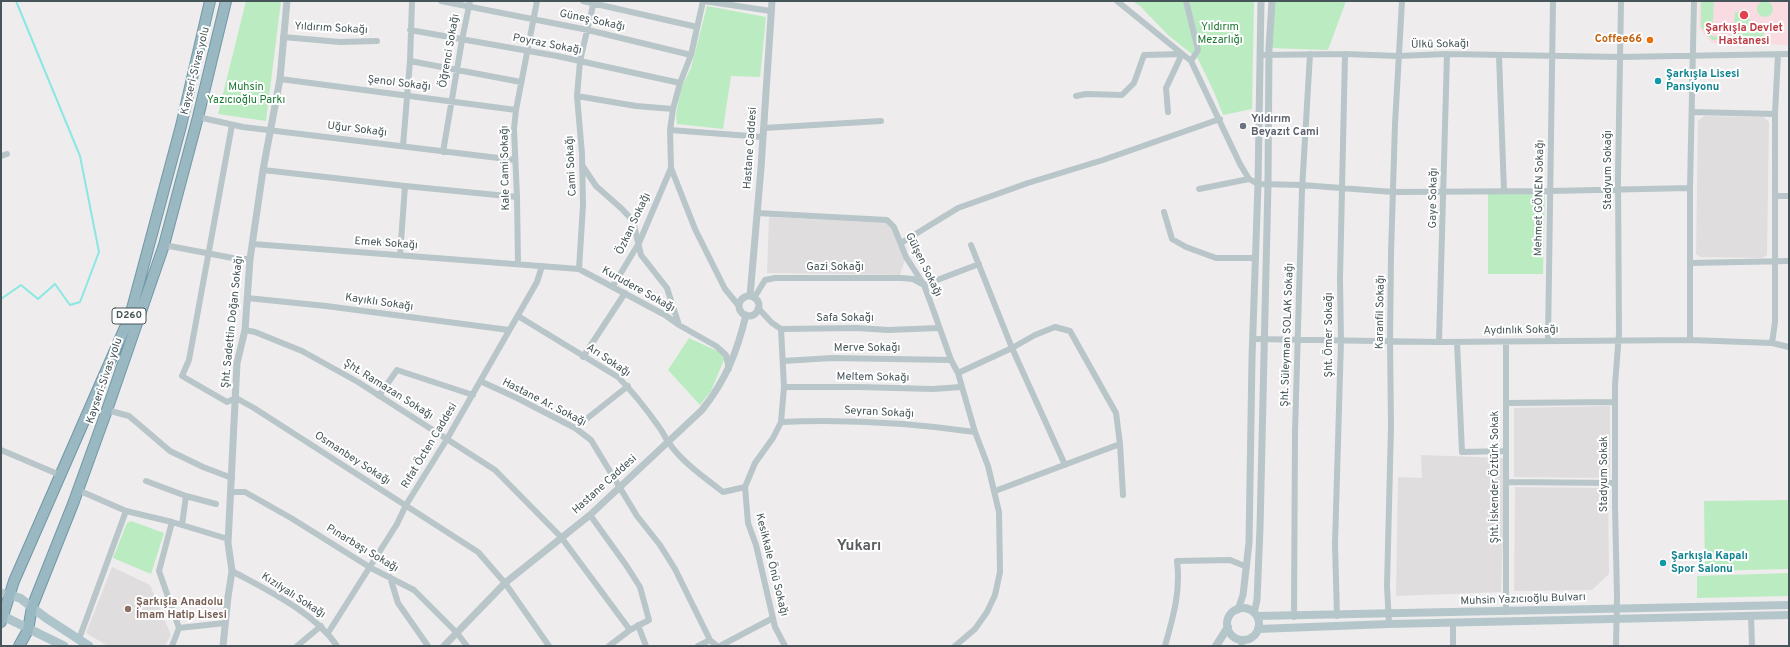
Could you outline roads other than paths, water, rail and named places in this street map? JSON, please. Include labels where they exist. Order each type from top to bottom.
[{"type":"highway","name":"Kayseri-Sivas yolu","points":[[2,617],[5,594],[14,581],[130,316],[181,126],[210,1]]},
{"type":"highway","name":"Kayseri-Sivas yolu","points":[[19,646],[28,630],[32,607],[108,410],[164,245],[198,117],[226,1]]},
{"type":"main road","points":[[5,594],[20,598],[89,646]]},
{"type":"main road","name":"Muhsin Yazıcıoğlu Bulvarı","points":[[1255,614],[1294,617],[1789,605]]},
{"type":"main road","points":[[1216,646],[1228,627],[1229,619],[1238,610],[1246,609],[1255,614],[1258,629],[1254,636],[1232,646]]},
{"type":"main road","name":"Muhsin Yazıcıoğlu Bulvarı","points":[[1258,629],[1453,622],[1789,615]]},
{"type":"main road","points":[[2,617],[64,646]]},
{"type":"main road","points":[[1228,627],[1232,635],[1241,642]]},
{"type":"street","name":"Şht. Sadettin Doğan Sokağı","points":[[223,646],[232,571],[228,539],[232,492],[232,440],[238,363],[245,330],[250,259],[263,170],[280,79],[287,1]]},
{"type":"street","points":[[403,146],[408,94],[412,1]]},
{"type":"street","name":"Güneş Sokağı","points":[[441,1],[469,4],[534,18],[691,55]]},
{"type":"street","name":"Kale Cami Sokağı","points":[[518,264],[514,129],[521,82],[537,1]]},
{"type":"street","points":[[583,1],[593,2],[697,27]]},
{"type":"street","points":[[739,306],[744,298],[752,297],[758,302],[758,308],[755,313],[746,315],[741,311],[739,306],[725,289],[701,242],[671,168],[670,130],[673,109],[680,83],[691,55],[704,1],[771,11]]},
{"type":"street","points":[[743,1],[745,8]]},
{"type":"street","name":"Hastane Caddesi","points":[[752,297],[772,1]]},
{"type":"street","points":[[1117,1],[1191,61],[1249,179],[1258,184],[1268,183],[1302,185],[1393,192],[1690,188]]},
{"type":"street","points":[[1186,1],[1198,50],[1191,61]]},
{"type":"street","points":[[1238,610],[1243,596],[1247,567],[1252,475],[1253,339],[1258,184],[1261,1]]},
{"type":"street","points":[[1255,614],[1258,586],[1268,183],[1269,55],[1272,1]]},
{"type":"street","name":"Karanfil Sokağı","points":[[1389,624],[1391,426],[1390,341],[1393,192],[1398,56],[1402,1]]},
{"type":"street","name":"Mehmet GÖNEN Sokağı","points":[[1548,341],[1553,1]]},
{"type":"street","name":"Stadyum Sokağı","points":[[1618,340],[1618,190],[1621,1]]},
{"type":"street","points":[[1690,340],[1690,188],[1694,1]]},
{"type":"street","name":"Cami Sokağı","points":[[580,269],[583,205],[582,165],[577,96],[580,61],[593,2]]},
{"type":"street","name":"Öğrenci Sokağı","points":[[443,152],[469,4]]},
{"type":"street","name":"Poyraz Sokağı","points":[[410,30],[580,61],[680,83]]},
{"type":"street","name":"Yıldırım Sokağı","points":[[283,37],[340,42],[378,41]]},
{"type":"street","points":[[1076,96],[1086,94],[1122,95],[1134,83],[1144,55],[1182,54]]},
{"type":"street","points":[[1168,112],[1166,88],[1182,54]]},
{"type":"street","name":"Şht. Süleyman SOLAK Sokağı","points":[[1294,617],[1295,432],[1302,185],[1310,54]]},
{"type":"street","name":"Ülkü Sokağı","points":[[1260,55],[1345,54],[1398,56],[1448,54],[1620,57],[1789,54]]},
{"type":"street","name":"Şht. Ömer Sokağı","points":[[1337,616],[1335,544],[1341,340],[1345,54]]},
{"type":"street","name":"Gaye Sokağı","points":[[1439,342],[1448,54]]},
{"type":"street","points":[[1772,343],[1775,322],[1775,114],[1778,54]]},
{"type":"street","points":[[1499,55],[1504,191]]},
{"type":"street","points":[[410,61],[521,82]]},
{"type":"street","name":"Şenol Sokağı","points":[[280,79],[408,94],[516,110]]},
{"type":"street","points":[[577,96],[636,106],[673,109]]},
{"type":"street","points":[[1692,112],[1775,114]]},
{"type":"street","name":"Uğur Sokağı","points":[[198,117],[271,130],[515,160]]},
{"type":"street","points":[[901,243],[958,208],[1220,119]]},
{"type":"street","points":[[764,128],[881,121]]},
{"type":"street","points":[[232,124],[189,360],[182,376],[226,402],[236,398]]},
{"type":"street","points":[[670,130],[763,137]]},
{"type":"street","points":[[582,165],[596,186],[622,209],[633,222],[641,255],[667,288],[679,325]]},
{"type":"street","name":"Özkan Sokağı","points":[[613,286],[639,243],[671,168]]},
{"type":"street","points":[[263,170],[517,197]]},
{"type":"street","points":[[1199,188],[1249,179]]},
{"type":"street","points":[[400,254],[404,186]]},
{"type":"street","points":[[1775,196],[1789,196]]},
{"type":"street","points":[[1164,212],[1172,239],[1186,247],[1216,258],[1256,258]]},
{"type":"street","name":"Gülşen Sokağı","points":[[757,213],[887,220],[894,228],[906,257],[924,285],[951,360],[958,373],[975,432],[988,466],[1000,512],[1000,572],[995,595],[987,612],[975,629],[955,646]]},
{"type":"street","name":"Emek Sokağı","points":[[253,244],[518,264]]},
{"type":"street","points":[[164,245],[238,259],[250,259]]},
{"type":"street","points":[[971,245],[1012,348],[1065,465]]},
{"type":"street","points":[[1690,263],[1789,261]]},
{"type":"street","name":"Kurudere Sokağı","points":[[518,264],[580,269],[665,315],[679,325],[716,346],[726,355],[729,369]]},
{"type":"street","points":[[924,285],[979,264]]},
{"type":"street","name":"Rıfat Öcten Caddesi","points":[[328,634],[371,568],[397,524],[406,505],[447,439],[508,330],[518,316],[536,282],[542,266]]},
{"type":"street","name":"Gazi Sokağı","points":[[752,297],[765,280],[775,278],[901,278],[913,279],[924,285]]},
{"type":"street","points":[[583,357],[625,293]]},
{"type":"street","name":"Kayıklı Sokağı","points":[[247,298],[326,306],[508,330]]},
{"type":"street","points":[[745,487],[755,463],[774,438],[781,422],[784,387],[781,329],[772,323],[758,308]]},
{"type":"street","name":"Hastane Caddesi","points":[[444,646],[505,583],[590,515],[702,410],[716,393],[729,369],[746,315]]},
{"type":"street","name":"Arı Sokağı","points":[[518,316],[618,377],[628,386],[660,428],[668,442],[686,462],[724,492],[745,487]]},
{"type":"street","points":[[958,373],[1012,348],[1035,335],[1055,327],[1070,331],[1116,413],[1120,444],[1123,495]]},
{"type":"street","name":"Safa Sokağı","points":[[781,329],[857,328],[888,330],[939,328]]},
{"type":"street","name":"Şht. Ramazan Sokağı","points":[[245,330],[255,332],[302,351],[358,382],[495,470],[561,537],[630,630]]},
{"type":"street","name":"Aydınlık Sokağı","points":[[1253,339],[1298,338],[1439,342],[1690,340],[1772,343],[1789,347]]},
{"type":"street","name":"Stadyum Sokak","points":[[1616,646],[1617,608],[1614,402],[1618,340]]},
{"type":"street","points":[[1457,342],[1462,452],[1506,451]]},
{"type":"street","name":"Şht. İskender Öztürk Sokak","points":[[1506,342],[1506,612]]},
{"type":"street","name":"Merve Sokağı","points":[[783,361],[832,358],[951,360]]},
{"type":"street","points":[[379,396],[397,370],[472,395]]},
{"type":"street","name":"Hastane Ar. Sokağı","points":[[480,381],[575,428],[591,440],[637,516],[660,544],[675,568],[710,640]]},
{"type":"street","points":[[575,428],[628,386]]},
{"type":"street","name":"Meltem Sokağı","points":[[784,387],[933,389],[962,387]]},
{"type":"street","name":"Osmanbey Sokağı","points":[[236,398],[254,408],[478,552],[505,583],[549,646]]},
{"type":"street","points":[[1506,403],[1614,402]]},
{"type":"street","points":[[108,410],[128,416],[170,451],[203,467],[232,478]]},
{"type":"street","name":"Seyran Sokağı","points":[[781,422],[805,420],[882,422],[975,432]]},
{"type":"street","points":[[995,491],[1120,444]]},
{"type":"street","points":[[1,450],[60,475]]},
{"type":"street","points":[[146,481],[186,496],[216,504]]},
{"type":"street","points":[[1506,482],[1615,483]]},
{"type":"street","name":"Kesikkale Önü Sokağı","points":[[745,487],[748,523],[756,545],[773,618],[785,646]]},
{"type":"street","points":[[78,490],[126,511],[172,522],[228,539]]},
{"type":"street","name":"Pınarbaşı Sokağı","points":[[232,492],[245,492],[291,518],[371,568],[414,590],[457,633],[467,646]]},
{"type":"street","points":[[182,525],[186,496]]},
{"type":"street","points":[[79,639],[126,511]]},
{"type":"street","points":[[590,515],[640,587],[649,620],[630,630],[609,646]]},
{"type":"street","points":[[172,522],[159,571],[179,628],[172,646]]},
{"type":"street","points":[[1165,646],[1175,608],[1179,579],[1177,561],[1230,560],[1247,567]]},
{"type":"street","name":"Kızılyalı Sokağı","points":[[232,571],[266,590],[321,626],[336,646]]},
{"type":"street","points":[[390,577],[398,603],[428,646]]},
{"type":"street","points":[[1751,615],[1752,646]]},
{"type":"street","points":[[698,646],[710,640],[718,646],[773,618]]},
{"type":"street","points":[[1453,622],[1453,646]]},
{"type":"street","points":[[179,628],[225,623]]},
{"type":"street","points":[[638,625],[646,646]]},
{"type":"street","points":[[297,646],[321,626]]},
{"type":"waterway","points":[[1,299],[21,285],[38,299],[55,284],[70,305],[80,302],[99,252],[80,156],[16,1]]},
{"type":"place","name":"Şarkışla Devlet Hastanesi","points":[[1744,15]]},
{"type":"place","name":"Coffee66","points":[[1650,40]]},
{"type":"place","name":"Şarkışla Lisesi Pansiyonu","points":[[1658,81]]},
{"type":"place","name":"Yıldırım Beyazıt Cami","points":[[1243,126]]},
{"type":"place","name":"Şarkışla Kapalı Spor Salonu","points":[[1663,563]]},
{"type":"place","name":"Şarkışla Anadolu İmam Hatip Lisesi","points":[[128,609]]},
{"type":"district","name":"Yukarı","points":[[859,547]]},
{"type":"park label","name":"Yıldırım Mezarlığı","points":[[1220,34]]},
{"type":"park label","name":"Muhsin Yazıcıoğlu Parkı","points":[[246,94]]}]
